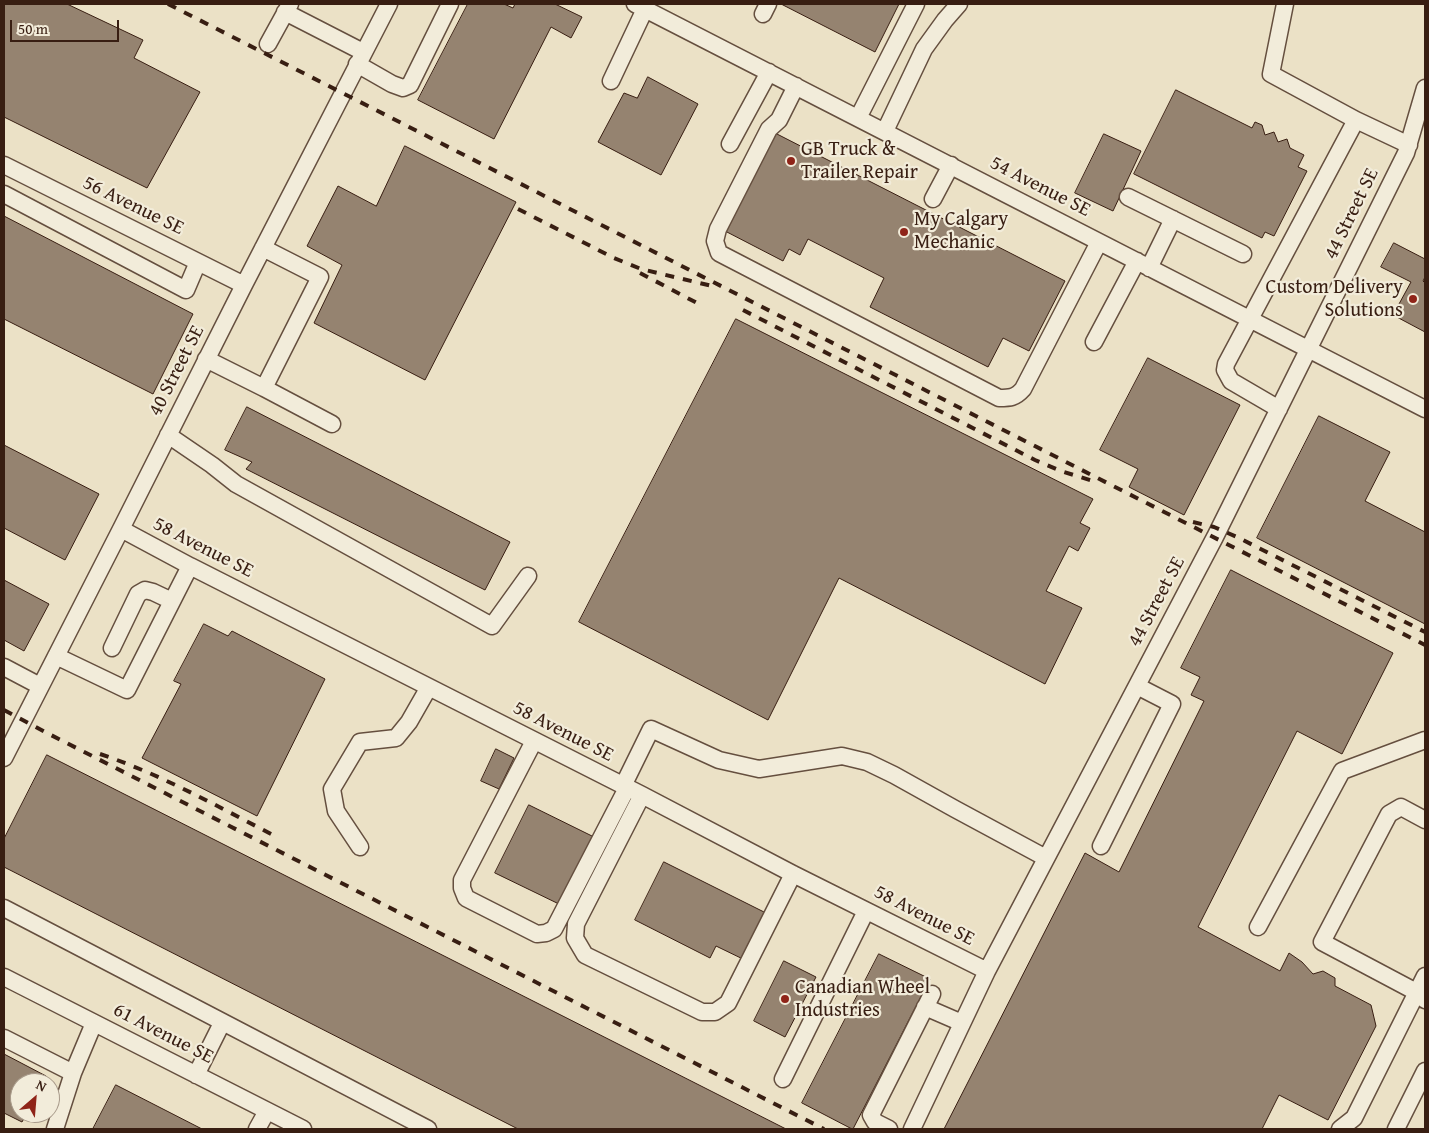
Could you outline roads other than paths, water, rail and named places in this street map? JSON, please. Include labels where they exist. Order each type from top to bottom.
[{"type":"street","name":"40 Street SE","points":[[4,758],[206,359],[389,4]]},
{"type":"street","points":[[268,44],[288,8],[360,58],[392,84],[402,88],[410,85],[450,4]]},
{"type":"street","points":[[858,118],[916,4]]},
{"type":"street","points":[[885,132],[924,49],[959,4]]},
{"type":"street","points":[[1285,4],[1271,74],[1356,120],[1409,145]]},
{"type":"street","points":[[611,82],[640,6]]},
{"type":"street","name":"54 Avenue SE","points":[[640,6],[1425,409]]},
{"type":"street","points":[[730,144],[768,72]]},
{"type":"street","points":[[796,86],[779,120],[769,129],[718,229],[715,242],[719,253],[999,398],[1012,398],[1023,389],[1099,242]]},
{"type":"street","name":"44 Street SE","points":[[912,1129],[987,971],[1215,537],[1309,350],[1406,153],[1425,88]]},
{"type":"street","points":[[1279,409],[1231,381],[1224,370],[1356,120]]},
{"type":"street","name":"56 Avenue SE","points":[[4,165],[244,285]]},
{"type":"street","points":[[933,199],[951,165]]},
{"type":"street","points":[[4,194],[186,290],[198,262]]},
{"type":"street","points":[[1128,197],[1244,254]]},
{"type":"street","points":[[1094,342],[1173,220]]},
{"type":"street","points":[[102,246],[115,221]]},
{"type":"street","points":[[263,248],[320,277],[264,388]]},
{"type":"street","points":[[206,359],[332,424]]},
{"type":"street","points":[[168,435],[236,484],[492,626],[528,576]]},
{"type":"street","name":"58 Avenue SE","points":[[121,529],[190,566],[625,786],[793,874],[987,971]]},
{"type":"street","points":[[56,656],[127,690],[190,566]]},
{"type":"street","points":[[112,648],[138,594],[145,590],[172,601]]},
{"type":"street","points":[[4,667],[40,686]]},
{"type":"street","points":[[360,847],[336,811],[332,789],[360,742],[396,738],[409,722],[429,686]]},
{"type":"street","points":[[1101,846],[1172,704],[1137,686]]},
{"type":"street","points":[[534,741],[462,880],[462,888],[466,898],[538,934],[554,929],[651,729],[719,760],[759,769],[842,756],[867,762],[1046,858]]},
{"type":"street","points":[[1258,927],[1342,771],[1425,740]]},
{"type":"street","points":[[642,795],[576,924],[575,938],[585,955],[702,1012],[716,1012],[728,1004],[793,874]]},
{"type":"street","points":[[1422,995],[1322,942],[1389,814],[1400,807],[1425,820]]},
{"type":"street","points":[[4,908],[428,1129]]},
{"type":"street","points":[[783,1079],[866,911]]},
{"type":"street","points":[[1340,1129],[1354,1118],[1422,995],[1425,976]]},
{"type":"street","name":"61 Avenue SE","points":[[4,977],[302,1129]]},
{"type":"street","points":[[889,1129],[875,1122],[871,1115],[929,1000],[962,1023]]},
{"type":"street","points":[[55,1129],[73,1073],[94,1023]]},
{"type":"street","points":[[196,1075],[222,1023]]},
{"type":"street","points":[[4,1038],[73,1073]]},
{"type":"street","points":[[1396,1129],[1425,1071]]},
{"type":"street","points":[[257,1129],[267,1111]]},
{"type":"railway","points":[[168,4],[1425,645]]},
{"type":"railway","points":[[518,209],[614,258],[641,269],[712,286]]},
{"type":"railway","points":[[640,273],[697,303]]},
{"type":"railway","points":[[743,310],[1035,460],[1093,481]]},
{"type":"railway","points":[[1193,522],[1214,527],[1237,537],[1425,632]]},
{"type":"railway","points":[[4,710],[824,1129]]},
{"type":"railway","points":[[100,754],[169,782],[279,838]]},
{"type":"place","name":"GB Truck & Trailer Repair","points":[[791,161]]},
{"type":"place","name":"My Calgary Mechanic","points":[[904,232]]},
{"type":"place","name":"Custom Delivery Solutions","points":[[1413,299]]},
{"type":"place","name":"Canadian Wheel Industries","points":[[785,999]]}]
